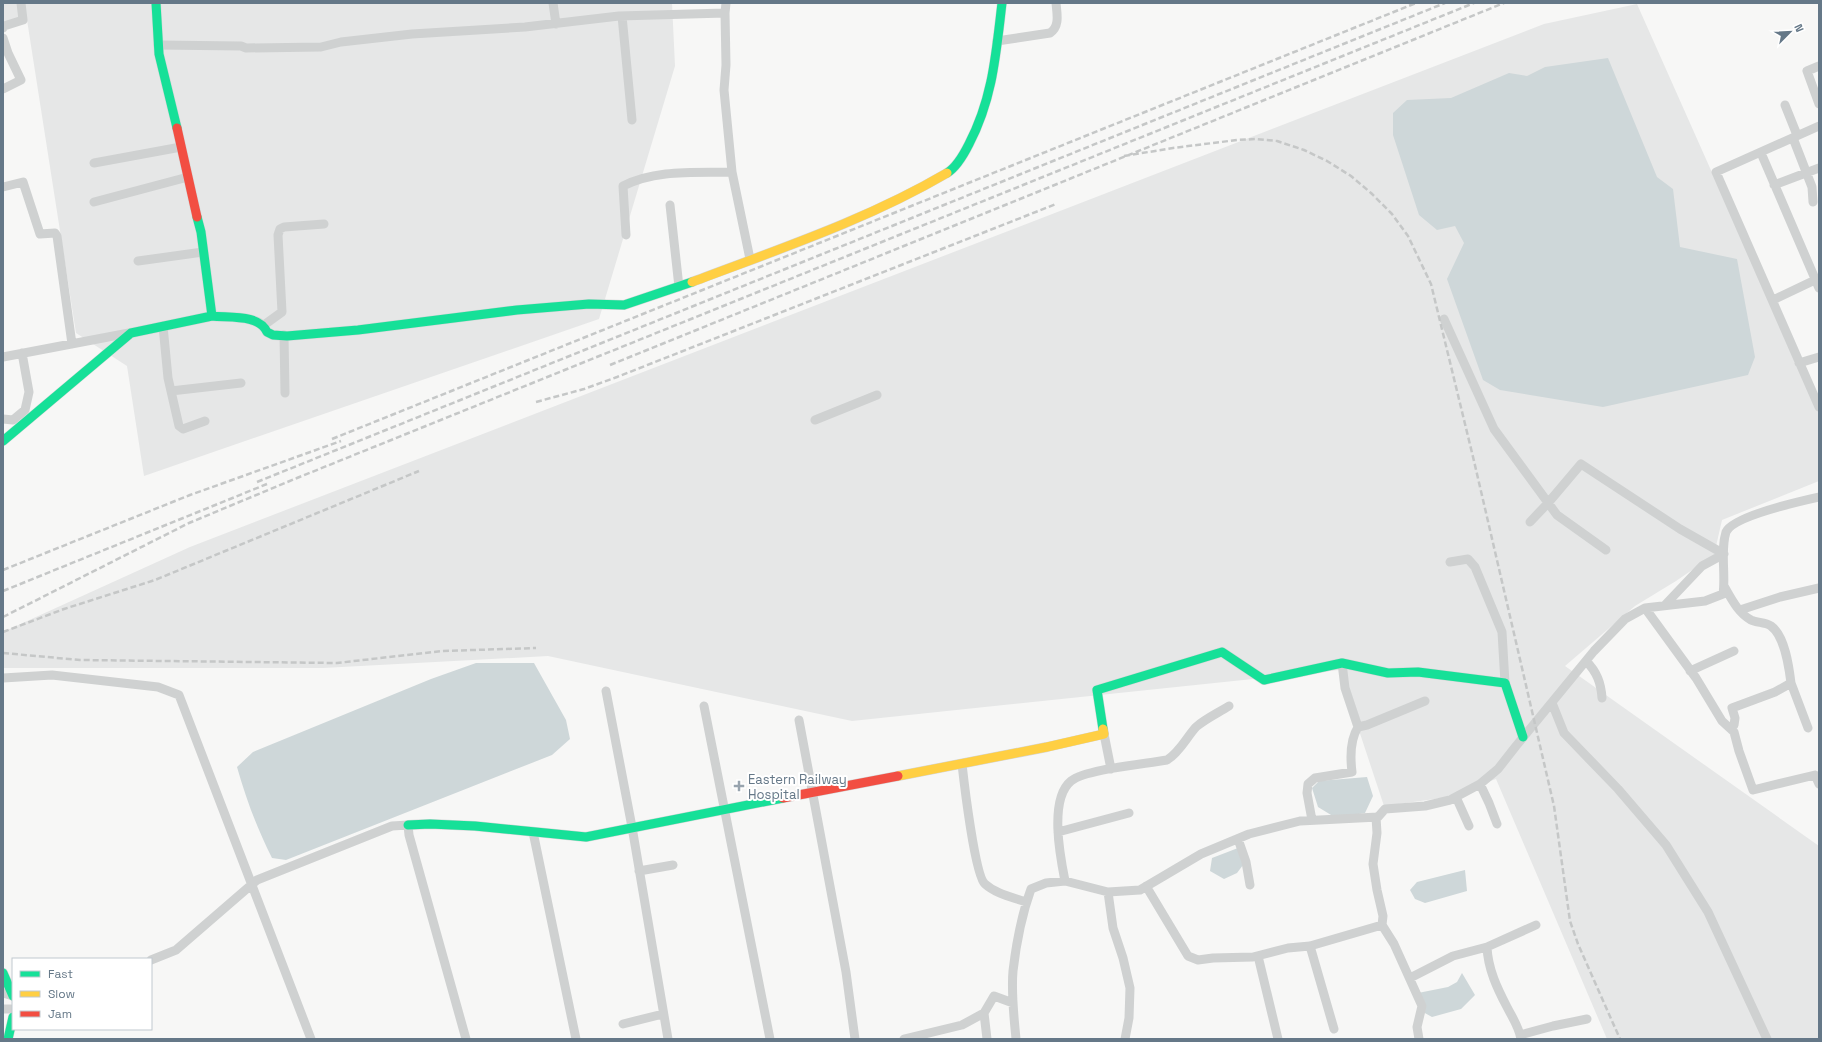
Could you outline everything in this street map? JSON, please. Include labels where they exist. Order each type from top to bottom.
[{"type":"street","points":[[3,28],[4,26],[23,20],[21,3]]},
{"type":"street","points":[[156,3],[159,54],[201,232],[212,316]]},
{"type":"street","points":[[553,3],[556,24]]},
{"type":"street","points":[[726,3],[726,64],[724,90],[732,172],[750,259]]},
{"type":"street","points":[[3,357],[212,316],[254,320],[264,325],[267,332],[284,335],[358,330],[517,310],[589,304],[624,305],[679,287],[874,211],[916,191],[950,170],[963,156],[979,125],[993,78],[1002,3]]},
{"type":"street","points":[[998,41],[1050,33],[1055,29],[1057,23],[1056,3]]},
{"type":"street","points":[[158,45],[240,46],[246,48],[321,47],[341,42],[412,34],[556,24],[622,16],[726,13]]},
{"type":"street","points":[[622,16],[632,120]]},
{"type":"street","points":[[3,38],[8,53],[21,80],[3,89]]},
{"type":"street","points":[[1819,66],[1807,71],[1819,104]]},
{"type":"street","points":[[1785,105],[1797,135],[1793,138]]},
{"type":"street","points":[[1819,126],[1716,172],[1819,407]]},
{"type":"street","points":[[1793,138],[1812,187],[1813,202]]},
{"type":"street","points":[[94,164],[181,146]]},
{"type":"street","points":[[1761,152],[1817,284],[1773,300]]},
{"type":"street","points":[[1774,185],[1819,168]]},
{"type":"street","points":[[626,235],[623,186],[638,178],[654,175],[732,172]]},
{"type":"street","points":[[94,202],[188,177]]},
{"type":"street","points":[[3,187],[23,182],[40,234],[55,233],[57,236],[72,344]]},
{"type":"street","points":[[670,205],[679,287]]},
{"type":"street","points":[[264,325],[282,312],[278,234],[280,229],[284,227],[324,224]]},
{"type":"street","points":[[138,261],[203,252]]},
{"type":"street","points":[[1444,319],[1494,429],[1556,515],[1606,550]]},
{"type":"street","points":[[163,326],[171,391],[180,428],[184,429],[205,421]]},
{"type":"street","points":[[3,441],[131,333]]},
{"type":"street","points":[[284,335],[285,393]]},
{"type":"street","points":[[3,419],[13,420],[25,410],[29,392],[22,353]]},
{"type":"street","points":[[1799,363],[1819,357]]},
{"type":"street","points":[[171,391],[241,383]]},
{"type":"street","points":[[815,420],[877,395]]},
{"type":"street","points":[[1530,522],[1548,503],[1580,464],[1680,529],[1724,554]]},
{"type":"street","points":[[1016,1039],[1013,1003],[1013,971],[1026,902],[1031,889],[1046,883],[1065,881],[1108,892],[1140,890],[1201,854],[1249,834],[1300,821],[1378,817],[1385,809],[1425,806],[1456,797],[1480,784],[1498,769],[1586,661],[1625,618],[1645,608],[1706,601],[1722,594],[1724,586],[1724,554],[1727,531],[1732,524],[1744,518],[1787,504],[1819,497]]},
{"type":"street","points":[[1665,605],[1702,566],[1724,554]]},
{"type":"street","points":[[1450,562],[1468,559],[1474,567],[1502,632],[1505,683],[1524,737]]},
{"type":"street","points":[[1724,586],[1740,610],[1750,620],[1771,626],[1778,633],[1789,666],[1791,683],[1808,728]]},
{"type":"street","points":[[1740,610],[1780,597],[1819,588]]},
{"type":"street","points":[[1645,608],[1690,670],[1722,721],[1734,732],[1753,790],[1815,775],[1819,784]]},
{"type":"street","points":[[1690,670],[1734,651]]},
{"type":"street","points":[[1111,769],[1097,690],[1222,652],[1264,680],[1342,663],[1388,673],[1418,672],[1505,683]]},
{"type":"street","points":[[1586,661],[1594,669],[1601,686],[1602,698]]},
{"type":"street","points":[[1342,663],[1345,688],[1358,727]]},
{"type":"street","points":[[3,678],[52,675],[158,687],[179,695],[231,834],[252,884],[311,1039]]},
{"type":"street","points":[[1729,727],[1734,725],[1735,718],[1732,708],[1775,692],[1791,683]]},
{"type":"street","points":[[606,691],[632,827],[668,1039]]},
{"type":"street","points":[[1312,820],[1307,793],[1308,784],[1315,778],[1352,772],[1350,755],[1353,735],[1358,727],[1425,700]]},
{"type":"street","points":[[1552,703],[1564,733],[1618,789],[1666,845],[1708,912],[1766,1039]]},
{"type":"street","points":[[704,706],[770,1039]]},
{"type":"street","points":[[1065,881],[1060,856],[1058,832],[1059,800],[1072,781],[1096,771],[1167,760],[1176,755],[1188,736],[1198,726],[1229,706]]},
{"type":"street","points":[[799,720],[811,793],[846,972],[855,1039]]},
{"type":"street","points":[[152,960],[176,950],[257,880],[392,826],[437,823],[586,837],[962,764],[1104,734]]},
{"type":"street","points":[[962,764],[975,854],[983,883],[994,891],[1026,902]]},
{"type":"street","points":[[1480,784],[1490,803],[1497,824]]},
{"type":"street","points":[[1456,797],[1469,826]]},
{"type":"street","points":[[1058,832],[1129,814]]},
{"type":"street","points":[[1376,817],[1377,833],[1373,864],[1383,916],[1382,925],[1394,944],[1422,1006],[1417,1028],[1419,1039]]},
{"type":"street","points":[[408,825],[409,835],[466,1039]]},
{"type":"street","points":[[533,832],[576,1039]]},
{"type":"street","points":[[1238,839],[1246,862],[1250,885]]},
{"type":"street","points":[[639,871],[674,865]]},
{"type":"street","points":[[1146,886],[1188,956],[1198,960],[1258,956],[1288,948],[1310,946],[1382,925]]},
{"type":"street","points":[[1108,892],[1113,928],[1123,958],[1130,988],[1129,1018],[1124,1039]]},
{"type":"street","points":[[1410,978],[1453,956],[1487,947],[1536,925]]},
{"type":"street","points":[[1310,946],[1324,990],[1334,1029]]},
{"type":"street","points":[[1487,947],[1487,958],[1494,982],[1518,1027],[1520,1037],[1553,1026],[1587,1019]]},
{"type":"street","points":[[1258,956],[1278,1039]]},
{"type":"street","points":[[3,973],[12,994]]},
{"type":"street","points":[[904,1039],[941,1035],[962,1025],[984,1013],[994,996],[1013,1003]]},
{"type":"street","points":[[8,1039],[10,1010]]},
{"type":"street","points":[[984,1013],[987,1039]]},
{"type":"street","points":[[623,1024],[663,1014]]},
{"type":"shaded area","points":[[3,3],[672,3],[675,66],[599,319],[144,476],[127,366],[76,333],[27,20],[3,22]]},
{"type":"shaded area","points":[[1637,4],[1819,413],[1819,481],[1722,520],[1714,555],[1676,581],[1635,606],[1565,666],[1819,846],[1819,1039],[1607,1039],[1496,779],[1442,798],[1384,806],[1339,670],[852,721],[548,656],[323,668],[3,668],[3,632],[190,547],[1544,24]]},
{"type":"shaded area","points":[[1608,58],[1657,177],[1673,189],[1680,247],[1737,259],[1755,357],[1748,375],[1603,407],[1500,390],[1483,380],[1447,279],[1464,243],[1455,226],[1437,230],[1419,215],[1393,135],[1393,113],[1407,100],[1451,98],[1509,73],[1527,76],[1545,67]]},
{"type":"shaded area","points":[[476,663],[534,663],[566,720],[570,739],[552,755],[286,860],[272,858],[252,813],[237,767],[253,752],[431,679]]},
{"type":"shaded area","points":[[1367,777],[1373,796],[1365,813],[1336,818],[1318,807],[1312,788],[1319,781]]},
{"type":"shaded area","points":[[1238,848],[1243,865],[1237,873],[1224,879],[1210,871],[1212,858]]},
{"type":"shaded area","points":[[1465,870],[1467,891],[1425,903],[1415,899],[1410,890],[1417,882]]},
{"type":"shaded area","points":[[1462,973],[1475,995],[1461,1009],[1432,1017],[1423,1012],[1418,993],[1448,987],[1457,982]]},
{"type":"railway","points":[[332,439],[1416,3]]},
{"type":"railway","points":[[257,482],[1445,3]]},
{"type":"railway","points":[[3,617],[189,523],[297,478],[1474,3]]},
{"type":"railway","points":[[610,365],[1504,3]]},
{"type":"railway","points":[[1124,156],[1237,140],[1256,139],[1277,141],[1304,150],[1327,161],[1351,176],[1392,214],[1408,236],[1431,284],[1474,461],[1554,806],[1570,921],[1578,944],[1620,1039]]},
{"type":"railway","points":[[536,402],[584,389],[617,377],[1056,204]]},
{"type":"railway","points":[[3,570],[190,495],[341,441]]},
{"type":"railway","points":[[3,632],[64,609],[155,580],[419,471]]},
{"type":"railway","points":[[3,591],[267,484]]},
{"type":"railway","points":[[3,653],[80,660],[337,663],[442,651],[536,648]]},
{"type":"traffic: fast","points":[[156,3],[159,54],[177,128]]},
{"type":"traffic: fast","points":[[947,173],[957,164],[965,152],[983,110],[992,75],[1002,3]]},
{"type":"traffic: fast","points":[[3,441],[131,333],[212,316],[201,232],[197,217]]},
{"type":"traffic: fast","points":[[212,316],[235,317],[251,320],[263,326],[267,332],[273,335],[287,336],[358,330],[517,310],[589,304],[624,305],[692,282]]},
{"type":"traffic: fast","points":[[1103,729],[1097,690],[1222,652],[1264,680],[1342,663],[1388,673],[1418,672],[1505,683],[1523,737]]},
{"type":"traffic: fast","points":[[408,825],[430,824],[475,826],[586,837],[783,798]]},
{"type":"traffic: fast","points":[[3,973],[12,994]]},
{"type":"traffic: fast","points":[[8,1039],[12,1021]]},
{"type":"traffic: slow","points":[[692,282],[822,233],[886,205],[947,173]]},
{"type":"traffic: slow","points":[[898,776],[1047,747],[1104,734],[1103,729]]},
{"type":"traffic: jam","points":[[177,128],[197,217]]},
{"type":"traffic: jam","points":[[783,798],[898,776]]},
{"type":"place","name":"Eastern Railway Hospital","points":[[739,786]]}]
